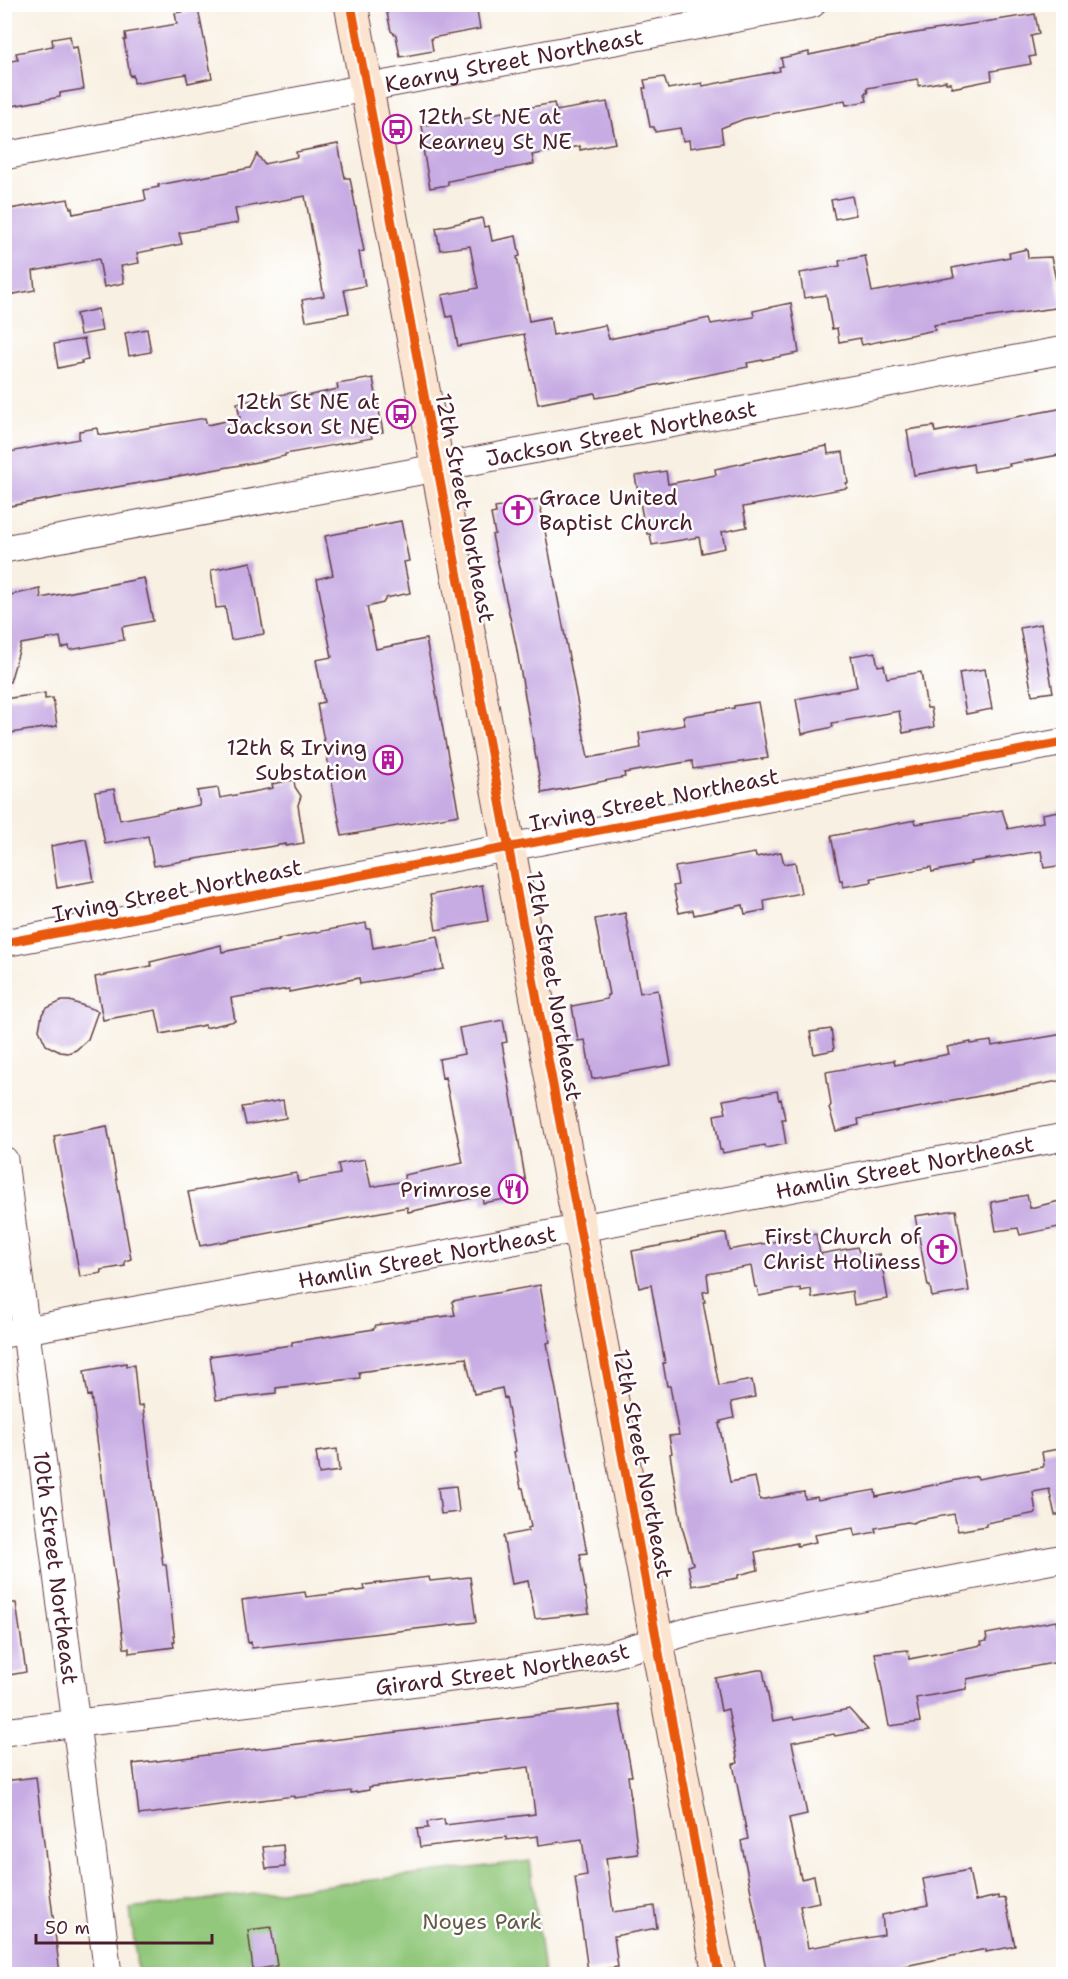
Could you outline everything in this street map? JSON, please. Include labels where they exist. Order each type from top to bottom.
[{"type":"street","name":"12th Street Northeast","points":[[351,4],[719,1974]]},
{"type":"street","name":"Kearny Street Northeast","points":[[4,156],[812,4]]},
{"type":"street","name":"Jackson Street Northeast","points":[[4,549],[1064,350]]},
{"type":"street","name":"Irving Street Northeast","points":[[4,943],[1064,742]]},
{"type":"street","name":"Hamlin Street Northeast","points":[[15,1332],[439,1256],[1064,1137]]},
{"type":"street","name":"10th Street Northeast","points":[[4,1160],[15,1332],[76,1723],[108,1974]]},
{"type":"street","name":"Girard Street Northeast","points":[[4,1732],[508,1671],[610,1655],[700,1628],[1064,1558]]},
{"type":"green space","name":"Noyes Park","points":[[530,1861],[544,1974],[138,1974],[130,1909]]},
{"type":"building","points":[[385,4],[476,4],[480,29],[431,38],[433,51],[400,57],[396,35],[391,31]]},
{"type":"building","points":[[198,9],[212,78],[188,83],[186,74],[134,83],[133,75],[130,76],[124,40],[126,40],[125,33],[177,24],[175,13]]},
{"type":"building","points":[[1035,14],[1039,34],[1031,36],[1035,56],[1029,57],[1031,64],[991,71],[992,80],[952,88],[951,83],[946,83],[946,81],[919,86],[917,79],[867,88],[868,93],[865,93],[867,101],[846,105],[845,100],[744,119],[721,128],[723,143],[690,148],[689,140],[683,141],[680,128],[655,132],[654,127],[650,127],[643,88],[646,88],[644,80],[664,77],[668,89],[702,83],[703,86],[780,71],[779,67],[783,66],[781,58],[809,52],[809,55],[885,38]]},
{"type":"building","points":[[70,36],[72,48],[77,47],[84,89],[60,93],[60,97],[12,106],[4,62],[18,60],[16,53],[53,46],[52,39]]},
{"type":"building","points":[[607,102],[616,143],[580,150],[580,146],[532,155],[534,164],[448,181],[448,185],[430,188],[423,149],[426,148],[422,126],[554,103],[556,111]]},
{"type":"building","points":[[338,144],[345,178],[350,178],[364,251],[359,252],[365,286],[344,290],[349,313],[306,321],[302,300],[324,296],[305,196],[235,209],[238,223],[179,233],[182,244],[137,253],[139,263],[121,266],[124,283],[104,287],[99,259],[33,271],[35,290],[4,296],[4,210],[68,199],[73,214],[146,200],[144,190],[159,187],[158,185],[250,168],[257,154],[264,164],[297,157],[296,152]]},
{"type":"building","points":[[852,196],[856,215],[835,219],[831,200]]},
{"type":"building","points":[[482,218],[484,227],[489,226],[492,241],[516,236],[520,256],[517,257],[529,321],[550,317],[553,335],[605,325],[609,339],[709,318],[711,324],[754,317],[753,311],[791,303],[799,353],[747,363],[748,367],[619,394],[596,398],[595,393],[538,404],[524,334],[458,346],[452,316],[447,317],[442,295],[478,288],[470,246],[440,250],[436,228]]},
{"type":"building","points":[[1027,249],[1028,258],[1051,257],[1062,307],[934,325],[935,330],[862,345],[860,338],[839,342],[837,328],[832,329],[826,295],[804,298],[800,273],[840,266],[839,261],[865,256],[872,292],[954,277],[952,268],[1010,257],[1009,253]]},
{"type":"building","points":[[98,309],[102,331],[80,335],[76,314]]},
{"type":"building","points":[[147,329],[151,352],[129,356],[125,333]]},
{"type":"building","points":[[84,339],[88,360],[58,368],[54,344]]},
{"type":"building","points":[[373,378],[383,432],[371,434],[372,438],[285,454],[285,456],[257,462],[4,507],[4,453],[79,439],[79,431],[97,428],[98,434],[106,435],[205,418],[207,425],[240,418],[237,403],[295,392],[297,398],[338,389],[337,384]]},
{"type":"building","points":[[1064,408],[1064,454],[974,472],[973,464],[914,475],[907,430],[934,426],[935,432]]},
{"type":"building","points":[[827,446],[828,454],[843,452],[847,488],[743,507],[747,527],[722,532],[725,548],[702,553],[699,537],[652,545],[643,518],[635,476],[666,471],[668,484],[716,475],[715,469],[744,462]]},
{"type":"building","points":[[539,499],[588,758],[641,748],[639,733],[685,725],[683,716],[758,702],[768,758],[693,769],[692,761],[624,773],[625,777],[542,793],[516,645],[492,535],[495,534],[491,514],[496,513],[495,508]]},
{"type":"building","name":"12th & Irving Substation","points":[[401,521],[409,561],[404,562],[410,593],[386,598],[383,603],[367,607],[376,649],[426,639],[459,815],[342,836],[317,704],[324,702],[316,660],[332,657],[317,579],[333,575],[325,536]]},
{"type":"building","points":[[251,562],[264,634],[231,640],[225,607],[216,608],[211,570]]},
{"type":"building","points":[[144,578],[153,621],[122,627],[124,640],[70,650],[69,646],[62,648],[60,637],[21,644],[10,682],[4,681],[5,596],[40,589],[41,598]]},
{"type":"building","points":[[1041,624],[1053,692],[1032,695],[1020,628]]},
{"type":"building","points":[[875,652],[878,666],[884,665],[887,678],[921,672],[927,708],[931,708],[934,727],[903,733],[899,711],[832,723],[833,727],[802,734],[796,699],[857,687],[851,656]]},
{"type":"building","points":[[985,669],[992,709],[966,714],[959,673]]},
{"type":"building","points":[[45,693],[45,699],[53,698],[57,726],[4,734],[4,699]]},
{"type":"building","points":[[294,780],[295,787],[301,796],[298,805],[304,843],[154,866],[148,836],[105,844],[95,792],[114,789],[120,820],[200,805],[197,791],[218,788],[220,798],[273,788],[272,784]]},
{"type":"building","points":[[1002,810],[1008,829],[1043,822],[1042,814],[1064,810],[1064,865],[1044,868],[1041,851],[970,862],[971,864],[932,872],[931,867],[871,878],[872,882],[843,887],[842,880],[840,881],[831,836],[915,820],[916,824]]},
{"type":"building","points":[[86,839],[94,881],[57,888],[51,846]]},
{"type":"building","points":[[781,852],[784,864],[795,862],[801,893],[764,900],[765,910],[745,914],[743,905],[694,915],[693,910],[679,913],[673,886],[678,885],[675,867],[755,853],[756,857]]},
{"type":"building","points":[[482,885],[488,921],[436,930],[430,895]]},
{"type":"building","points":[[625,913],[640,993],[658,990],[671,1065],[592,1079],[585,1040],[578,1041],[572,1006],[607,999],[609,995],[595,919]]},
{"type":"building","points":[[366,923],[367,929],[370,929],[373,948],[438,936],[444,969],[360,984],[359,978],[289,992],[289,989],[231,998],[235,1021],[205,1028],[205,1025],[161,1034],[156,1010],[103,1020],[95,977],[151,966],[150,962],[221,945],[222,952]]},
{"type":"building","points":[[62,1001],[70,1001],[98,1011],[88,1039],[76,1050],[68,1053],[46,1045],[39,1030],[42,1014],[47,1008]]},
{"type":"building","points":[[503,1020],[507,1042],[502,1043],[528,1195],[483,1203],[482,1196],[408,1212],[407,1207],[200,1246],[188,1192],[296,1173],[298,1182],[340,1174],[338,1164],[365,1159],[371,1187],[405,1181],[404,1175],[463,1163],[439,1059],[464,1054],[459,1028]]},
{"type":"building","points":[[831,1029],[834,1050],[814,1054],[810,1032]]},
{"type":"building","points":[[1064,1034],[1064,1080],[858,1119],[859,1125],[836,1131],[829,1108],[831,1105],[826,1072],[894,1060],[895,1065],[949,1054],[947,1047],[971,1042],[971,1044],[991,1041],[992,1046]]},
{"type":"building","points":[[777,1091],[785,1119],[782,1119],[786,1144],[766,1148],[765,1145],[723,1153],[720,1150],[714,1115],[726,1113],[723,1100]]},
{"type":"building","points":[[283,1100],[286,1118],[246,1125],[242,1107]]},
{"type":"building","points":[[107,1126],[131,1259],[125,1261],[125,1266],[101,1270],[102,1273],[80,1277],[54,1136]]},
{"type":"building","points":[[1027,1195],[1030,1208],[1064,1200],[1064,1226],[1020,1235],[1018,1228],[996,1231],[991,1202]]},
{"type":"building","name":"First Church of Christ Holiness","points":[[956,1210],[969,1291],[932,1297],[915,1216]]},
{"type":"building","points":[[726,1233],[729,1250],[816,1234],[820,1254],[857,1247],[859,1252],[863,1251],[864,1257],[880,1254],[888,1299],[854,1305],[852,1291],[812,1298],[811,1289],[801,1291],[800,1288],[759,1296],[751,1266],[707,1274],[709,1291],[703,1292],[705,1302],[703,1302],[719,1386],[752,1380],[755,1397],[731,1402],[734,1418],[721,1421],[719,1424],[730,1482],[755,1477],[760,1500],[804,1492],[805,1499],[817,1497],[818,1500],[875,1490],[876,1497],[977,1476],[978,1479],[1043,1467],[1042,1452],[1064,1448],[1064,1515],[1055,1515],[1049,1489],[1033,1492],[1036,1513],[958,1531],[954,1514],[875,1528],[876,1532],[855,1536],[853,1528],[814,1535],[816,1542],[797,1546],[797,1543],[755,1552],[758,1570],[738,1575],[738,1578],[692,1586],[688,1566],[693,1564],[682,1527],[670,1454],[672,1453],[669,1436],[679,1435],[670,1386],[667,1386],[651,1285],[639,1288],[632,1251]]},
{"type":"building","points":[[540,1285],[550,1342],[547,1343],[587,1553],[580,1554],[580,1559],[589,1613],[535,1619],[528,1581],[512,1584],[503,1536],[528,1531],[531,1527],[514,1452],[516,1451],[506,1397],[504,1398],[502,1388],[474,1394],[466,1358],[359,1372],[360,1378],[276,1388],[276,1393],[216,1400],[210,1356],[292,1345],[292,1342],[374,1329],[376,1325],[455,1315],[452,1301]]},
{"type":"building","points":[[126,1363],[126,1366],[134,1365],[138,1406],[143,1405],[175,1642],[173,1642],[174,1647],[129,1653],[129,1648],[124,1648],[91,1395],[88,1396],[84,1371]]},
{"type":"building","points":[[337,1449],[339,1471],[319,1474],[316,1452]]},
{"type":"building","points":[[456,1486],[459,1512],[441,1514],[438,1488]]},
{"type":"building","points":[[429,1577],[430,1581],[470,1577],[476,1622],[252,1648],[251,1642],[248,1643],[242,1600],[305,1592],[306,1597],[365,1590],[364,1585]]},
{"type":"building","points":[[4,1603],[16,1603],[26,1672],[4,1676]]},
{"type":"building","points":[[1056,1621],[1064,1661],[967,1679],[966,1689],[916,1698],[920,1722],[889,1726],[875,1653],[908,1650],[909,1659],[982,1645],[981,1642],[987,1641],[986,1634]]},
{"type":"building","points":[[763,1670],[773,1721],[793,1717],[794,1720],[849,1709],[868,1730],[792,1742],[807,1814],[789,1818],[801,1879],[814,1876],[819,1902],[800,1906],[808,1948],[884,1935],[882,1915],[928,1905],[923,1879],[969,1870],[975,1901],[998,1896],[998,1899],[1005,1898],[1015,1946],[986,1952],[986,1949],[867,1974],[767,1974],[741,1841],[748,1839],[733,1764],[738,1763],[728,1709],[721,1711],[715,1678]]},
{"type":"building","points":[[619,1705],[632,1776],[628,1776],[638,1854],[606,1858],[613,1912],[654,1906],[657,1928],[614,1936],[618,1967],[588,1971],[575,1877],[587,1875],[582,1839],[539,1845],[538,1836],[506,1840],[506,1837],[420,1847],[417,1829],[428,1828],[427,1822],[444,1819],[445,1825],[535,1814],[529,1767],[369,1787],[369,1790],[351,1793],[351,1791],[294,1798],[294,1796],[139,1815],[133,1764]]},
{"type":"building","points":[[36,1777],[60,1974],[4,1974],[4,1781]]},
{"type":"building","points":[[283,1845],[285,1867],[266,1869],[263,1847]]},
{"type":"building","points":[[271,1927],[277,1966],[253,1970],[248,1930]]},
{"type":"cycle path","points":[[351,4],[719,1974]]},
{"type":"cycle path","points":[[4,943],[1064,742]]},
{"type":"place","name":"12th St NE at Kearney St NE","points":[[397,129]]},
{"type":"place","name":"12th St NE at Jackson St NE","points":[[401,414]]},
{"type":"place","name":"Grace United Baptist Church","points":[[518,510]]},
{"type":"place","name":"12th & Irving Substation","points":[[388,760]]},
{"type":"place","name":"Primrose","points":[[513,1189]]},
{"type":"place","name":"First Church of Christ Holiness","points":[[942,1249]]}]
